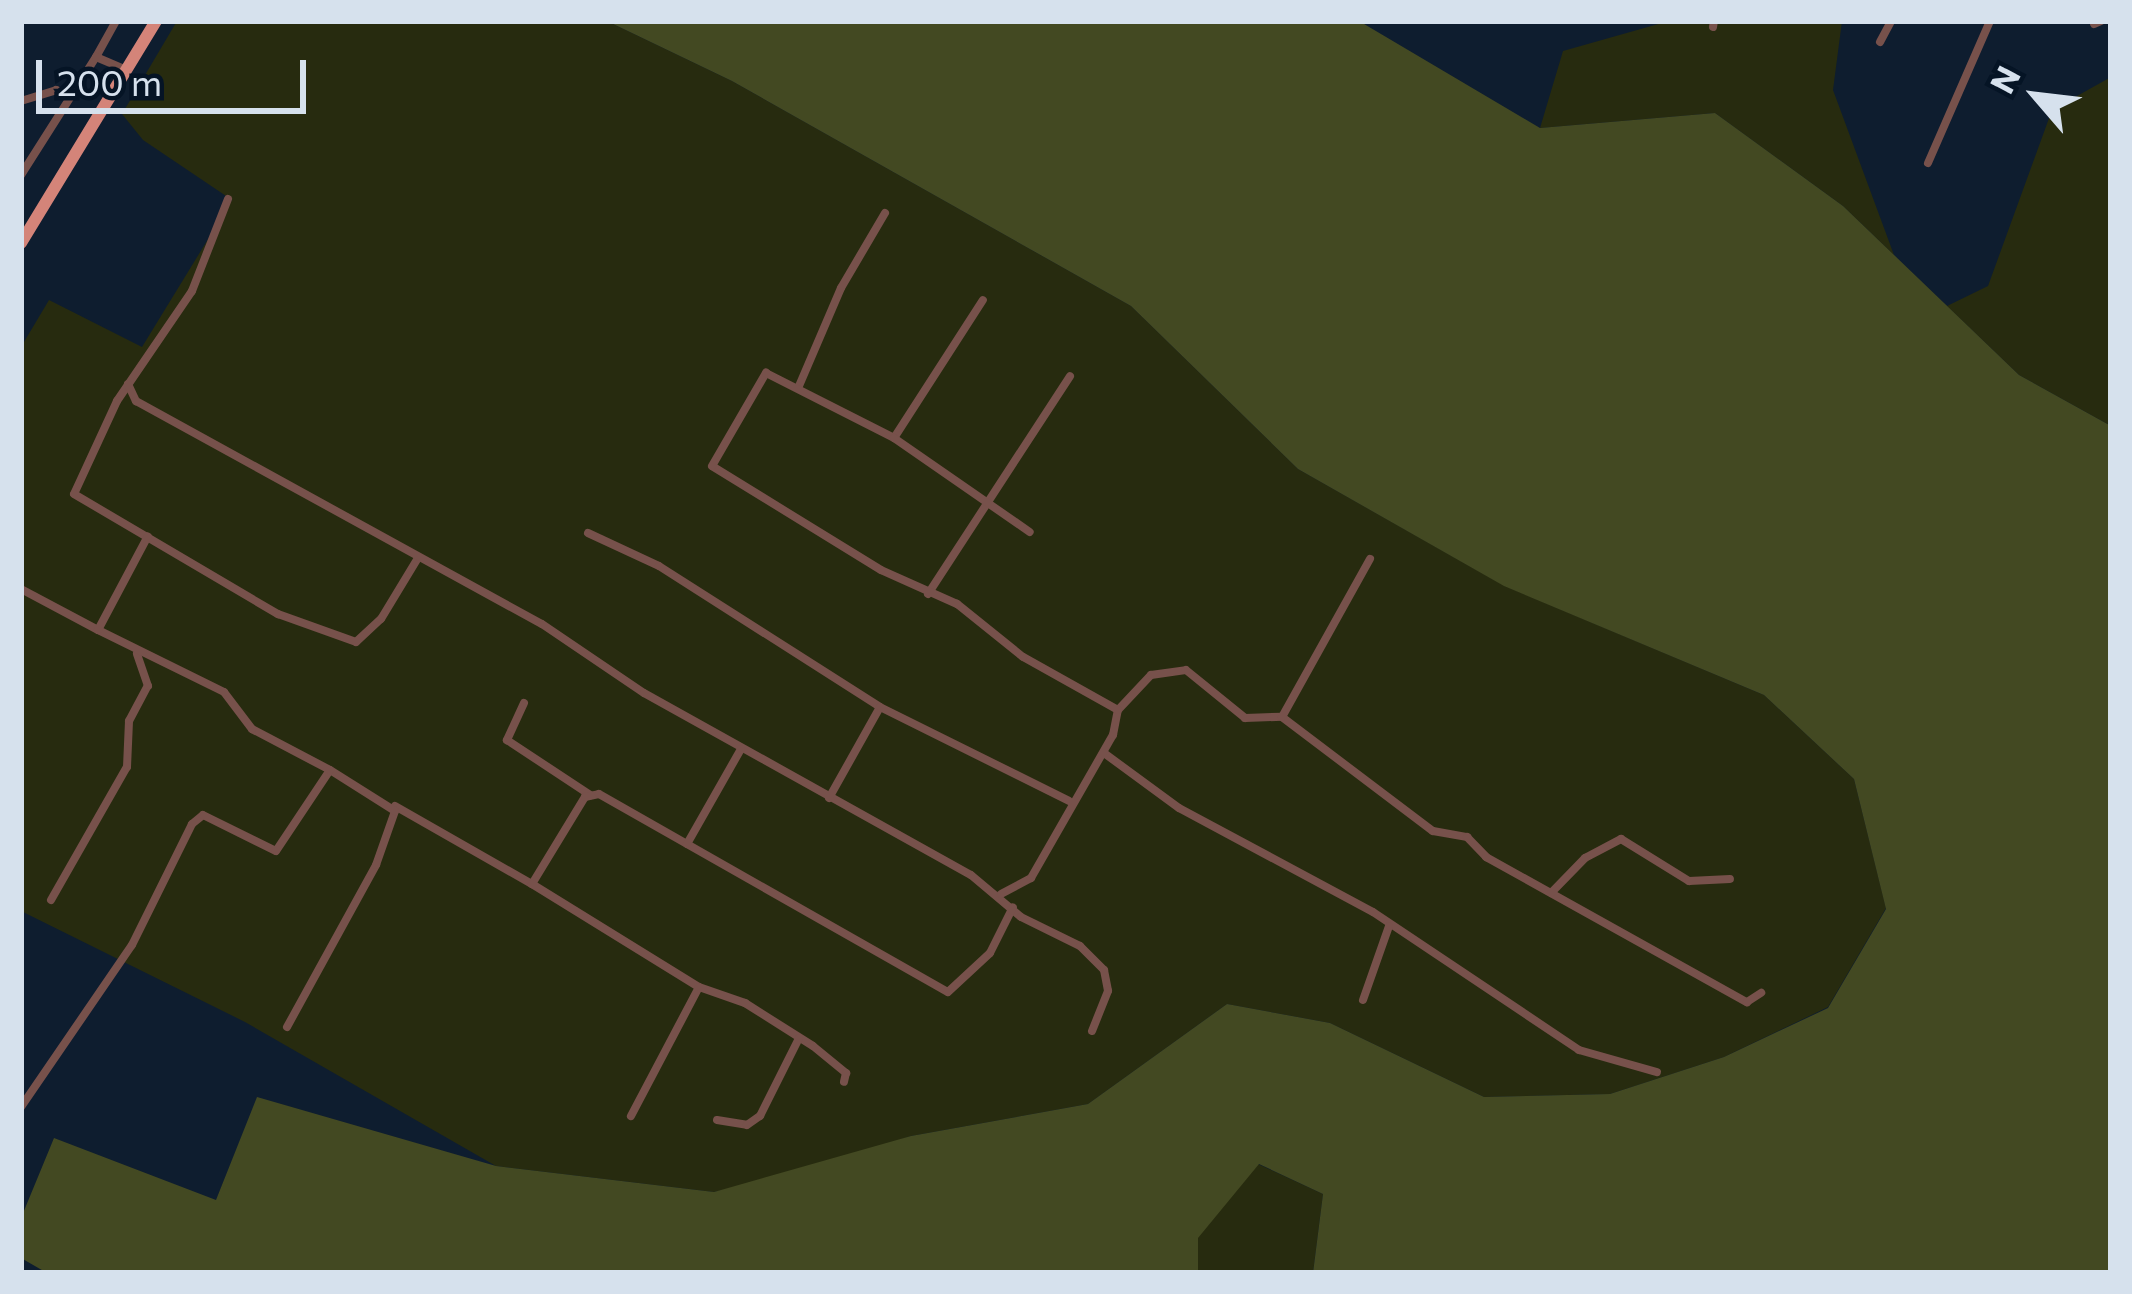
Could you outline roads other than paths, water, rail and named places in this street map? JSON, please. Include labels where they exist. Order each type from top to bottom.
[{"type":"main road","points":[[21,243],[156,21]]},
{"type":"street","points":[[21,175],[116,21]]},
{"type":"street","points":[[1880,42],[1891,21]]},
{"type":"street","points":[[1928,163],[1990,21]]},
{"type":"street","points":[[96,57],[127,70]]},
{"type":"street","points":[[21,101],[49,91],[70,98]]},
{"type":"street","points":[[228,199],[192,292],[128,384],[74,494],[278,614],[356,642],[381,620],[418,558]]},
{"type":"street","points":[[799,386],[847,277],[885,213]]},
{"type":"street","points":[[894,438],[983,300]]},
{"type":"street","points":[[1030,532],[989,499],[894,438],[825,407],[799,386],[762,375],[712,466],[928,594],[957,604],[1023,657],[1118,710]]},
{"type":"street","points":[[928,594],[1070,376]]},
{"type":"street","points":[[128,384],[136,400],[542,624],[741,749],[1001,894],[1013,907],[1081,946],[1104,970],[1108,991],[1092,1031]]},
{"type":"street","points":[[588,533],[659,566],[880,707],[1069,801]]},
{"type":"street","points":[[98,630],[148,536]]},
{"type":"street","points":[[1282,717],[1370,559]]},
{"type":"street","points":[[21,589],[224,692],[252,729],[532,884],[699,987],[746,1003],[836,1063],[844,1082]]},
{"type":"street","points":[[51,901],[127,767],[129,721],[148,686],[136,651]]},
{"type":"street","points":[[1001,894],[1031,878],[1069,801],[1104,753],[1118,710],[1166,667],[1204,680],[1245,718],[1282,717],[1433,831],[1467,837],[1551,892],[1747,1002],[1761,993]]},
{"type":"street","points":[[524,703],[507,740],[592,796],[687,844],[948,992],[990,953],[1013,907]]},
{"type":"street","points":[[829,798],[880,707]]},
{"type":"street","points":[[687,844],[741,749]]},
{"type":"street","points":[[1104,753],[1180,808],[1389,926],[1580,1050],[1657,1072]]},
{"type":"street","points":[[21,1107],[132,945],[192,824],[203,815],[276,851],[330,770]]},
{"type":"street","points":[[532,884],[592,796]]},
{"type":"street","points":[[287,1028],[376,866],[395,806]]},
{"type":"street","points":[[1551,892],[1595,851],[1621,839],[1690,881],[1730,880]]},
{"type":"street","points":[[1363,1000],[1389,926]]},
{"type":"street","points":[[631,1116],[699,987]]},
{"type":"street","points":[[717,1120],[747,1125],[760,1116],[799,1037]]}]
